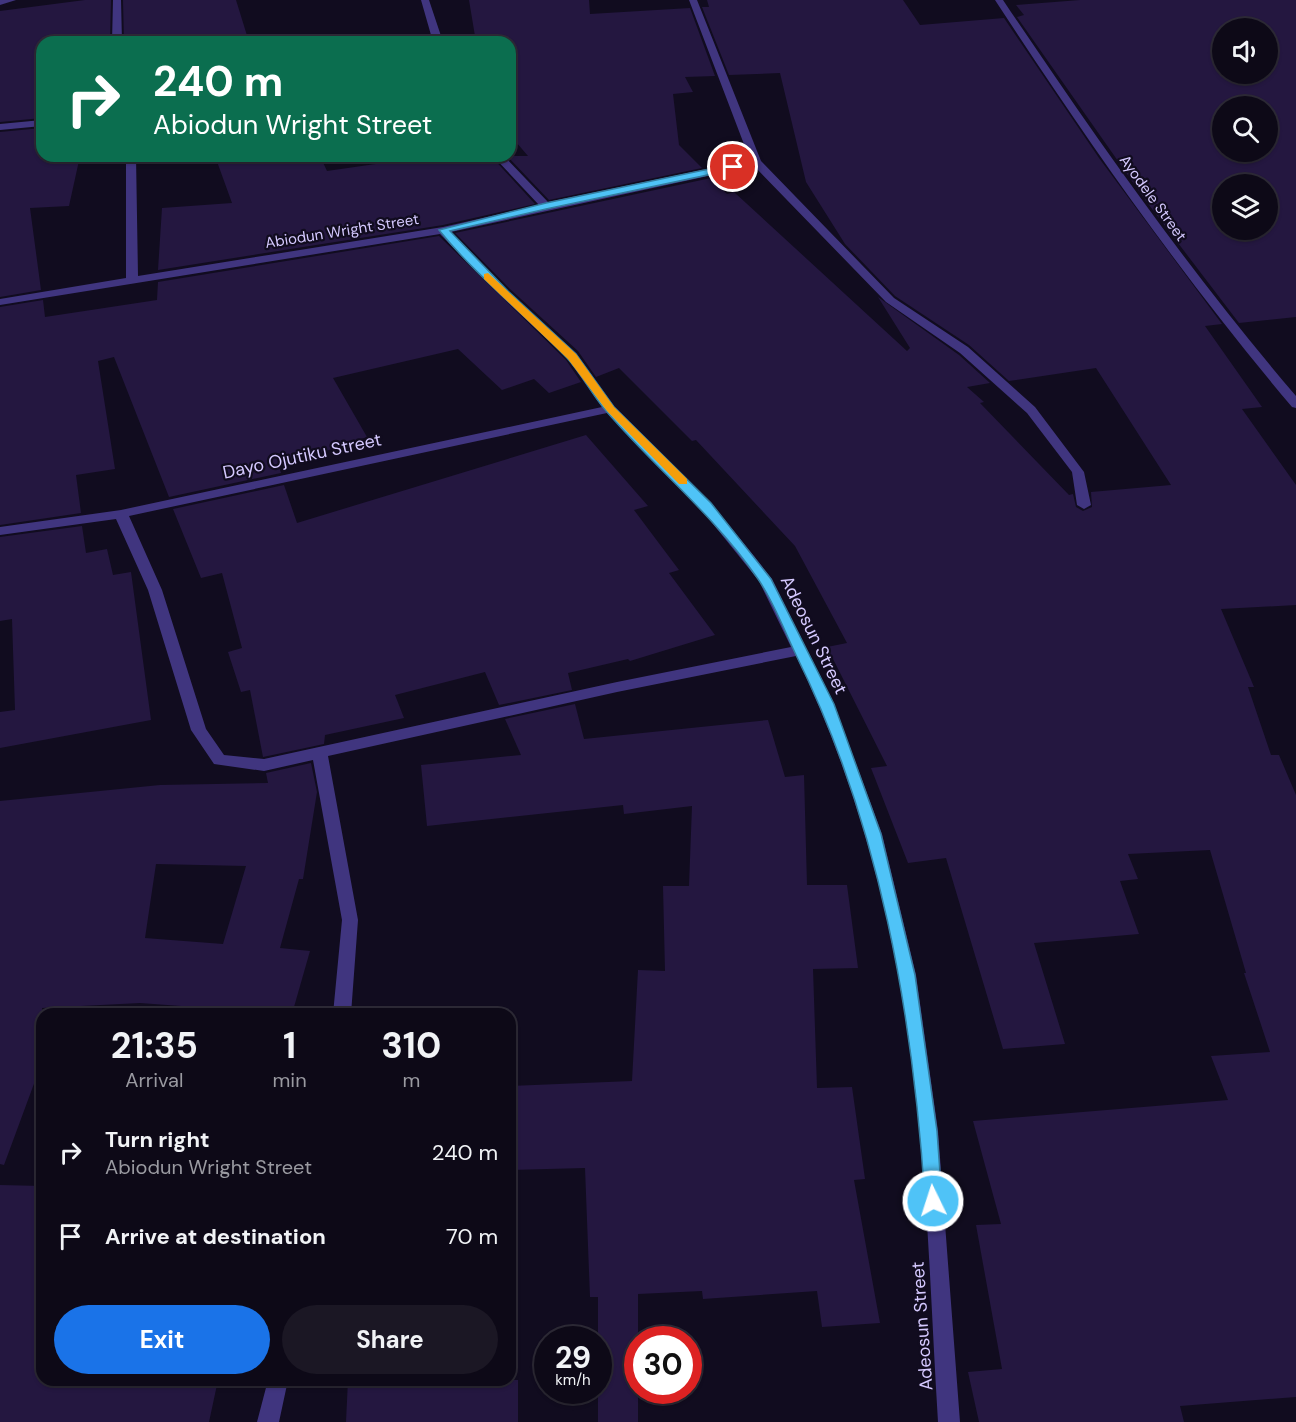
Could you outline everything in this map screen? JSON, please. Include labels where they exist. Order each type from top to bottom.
[{"type":"street","points":[[0,2],[12,0]]},
{"type":"street","points":[[117,0],[117,36]]},
{"type":"street","points":[[425,0],[436,36]]},
{"type":"street","points":[[693,0],[756,162],[890,300],[964,350],[1031,410],[1078,472],[1084,505]]},
{"type":"street","name":"Ayodele Street","points":[[999,0],[1150,221],[1241,341],[1296,404]]},
{"type":"street","points":[[0,127],[36,124]]},
{"type":"street","points":[[131,162],[132,280]]},
{"type":"street","points":[[504,162],[546,206]]},
{"type":"street","name":"Abiodun Wright Street","points":[[0,302],[444,230],[756,162]]},
{"type":"street","name":"Adeosun Street","points":[[444,230],[504,293],[572,356],[610,409],[706,506],[755,566],[765,579],[827,704],[874,834],[907,975],[929,1131],[948,1422]]},
{"type":"street","name":"Dayo Ojutiku Street","points":[[0,531],[121,514],[610,409]]},
{"type":"street","points":[[121,514],[155,590],[199,730],[219,760],[264,765],[617,687],[799,650]]},
{"type":"street","points":[[320,754],[350,920],[343,1008]]},
{"type":"street","points":[[268,1422],[277,1386]]},
{"type":"building","points":[[85,0],[111,0],[110,36],[36,36],[36,119],[0,122],[0,11]]},
{"type":"building","points":[[123,0],[236,0],[247,36],[124,36]]},
{"type":"building","points":[[469,0],[589,0],[590,14],[690,8],[715,76],[685,77],[693,92],[673,94],[679,145],[702,168],[549,200],[513,162],[516,162],[516,156],[528,156],[516,142],[516,36],[475,36]]},
{"type":"building","points":[[707,0],[903,0],[920,25],[1004,18],[1099,158],[1222,324],[1205,326],[1262,407],[1242,409],[1296,485],[1296,605],[1221,609],[1254,687],[1248,687],[1271,755],[1279,755],[1296,795],[1296,1397],[1180,1406],[1184,1422],[979,1422],[968,1372],[1002,1369],[976,1225],[1001,1224],[973,1121],[1228,1100],[1211,1056],[1270,1052],[1244,973],[1246,973],[1210,850],[1128,854],[1138,879],[1120,881],[1139,934],[1034,943],[1065,1044],[1003,1049],[946,858],[908,863],[871,768],[887,766],[827,647],[847,643],[795,546],[696,440],[692,441],[619,368],[596,377],[578,351],[510,289],[455,233],[711,178],[727,194],[734,192],[907,351],[910,348],[878,297],[959,355],[990,383],[967,387],[984,402],[980,403],[1069,495],[1073,494],[1076,507],[1083,511],[1092,507],[1091,492],[1171,485],[1096,368],[1009,381],[969,345],[895,296],[845,244],[806,182],[780,73],[729,75],[702,7],[709,7]]},
{"type":"building","points":[[1080,0],[1296,0],[1296,317],[1239,323],[1146,201],[1017,17],[1024,15],[1016,5]]},
{"type":"building","points":[[36,129],[36,162],[79,162],[69,206],[30,208],[41,290],[0,297],[0,132]]},
{"type":"building","points":[[217,162],[323,162],[327,171],[389,162],[496,162],[535,204],[443,225],[158,270],[162,208],[232,203]]},
{"type":"building","points":[[439,236],[566,360],[581,382],[549,393],[534,379],[502,390],[458,349],[333,378],[367,437],[279,467],[281,473],[169,497],[114,357],[98,361],[115,469],[76,475],[81,513],[0,525],[0,307],[43,300],[45,317],[157,300],[158,282]]},
{"type":"building","points":[[586,435],[648,506],[634,510],[679,570],[669,573],[715,635],[630,661],[628,659],[568,673],[572,690],[499,705],[485,672],[395,695],[404,718],[325,735],[324,744],[263,757],[250,690],[241,692],[228,652],[242,648],[222,573],[201,578],[173,509],[284,485],[297,523]]},
{"type":"building","points":[[82,526],[86,553],[107,549],[113,575],[131,572],[151,720],[0,748],[0,712],[15,710],[12,619],[0,621],[0,537]]},
{"type":"building","points":[[575,704],[584,739],[768,720],[785,777],[804,775],[807,885],[847,885],[858,968],[813,969],[817,1088],[852,1087],[865,1179],[854,1180],[880,1323],[822,1327],[817,1291],[703,1299],[702,1291],[638,1294],[638,1326],[624,1326],[624,1404],[638,1404],[638,1422],[598,1422],[598,1404],[612,1404],[612,1326],[598,1326],[598,1297],[590,1297],[585,1168],[516,1170],[516,1086],[632,1081],[638,970],[665,971],[663,886],[689,886],[692,806],[624,814],[623,805],[427,826],[421,765],[521,755],[505,719]]},
{"type":"building","points":[[311,763],[317,792],[303,879],[299,879],[280,948],[310,951],[294,1008],[209,1008],[140,1003],[36,1008],[36,1078],[4,1165],[0,1164],[0,801],[160,785],[268,783],[266,773]],"holes":[[[156,864],[246,866],[223,944],[145,938]]]},
{"type":"building","points":[[0,1185],[36,1186],[36,1386],[217,1386],[209,1422],[0,1422]]},
{"type":"building","points":[[516,1380],[518,1380],[518,1422],[346,1422],[348,1386],[516,1386]]},
{"type":"slow traffic","points":[[488,276],[572,356],[610,409],[683,482]]},
{"type":"route","points":[[733,167],[444,230],[504,293],[572,356],[610,409],[706,506],[765,579],[827,704],[874,834],[907,975],[929,1131],[933,1201]]}]
